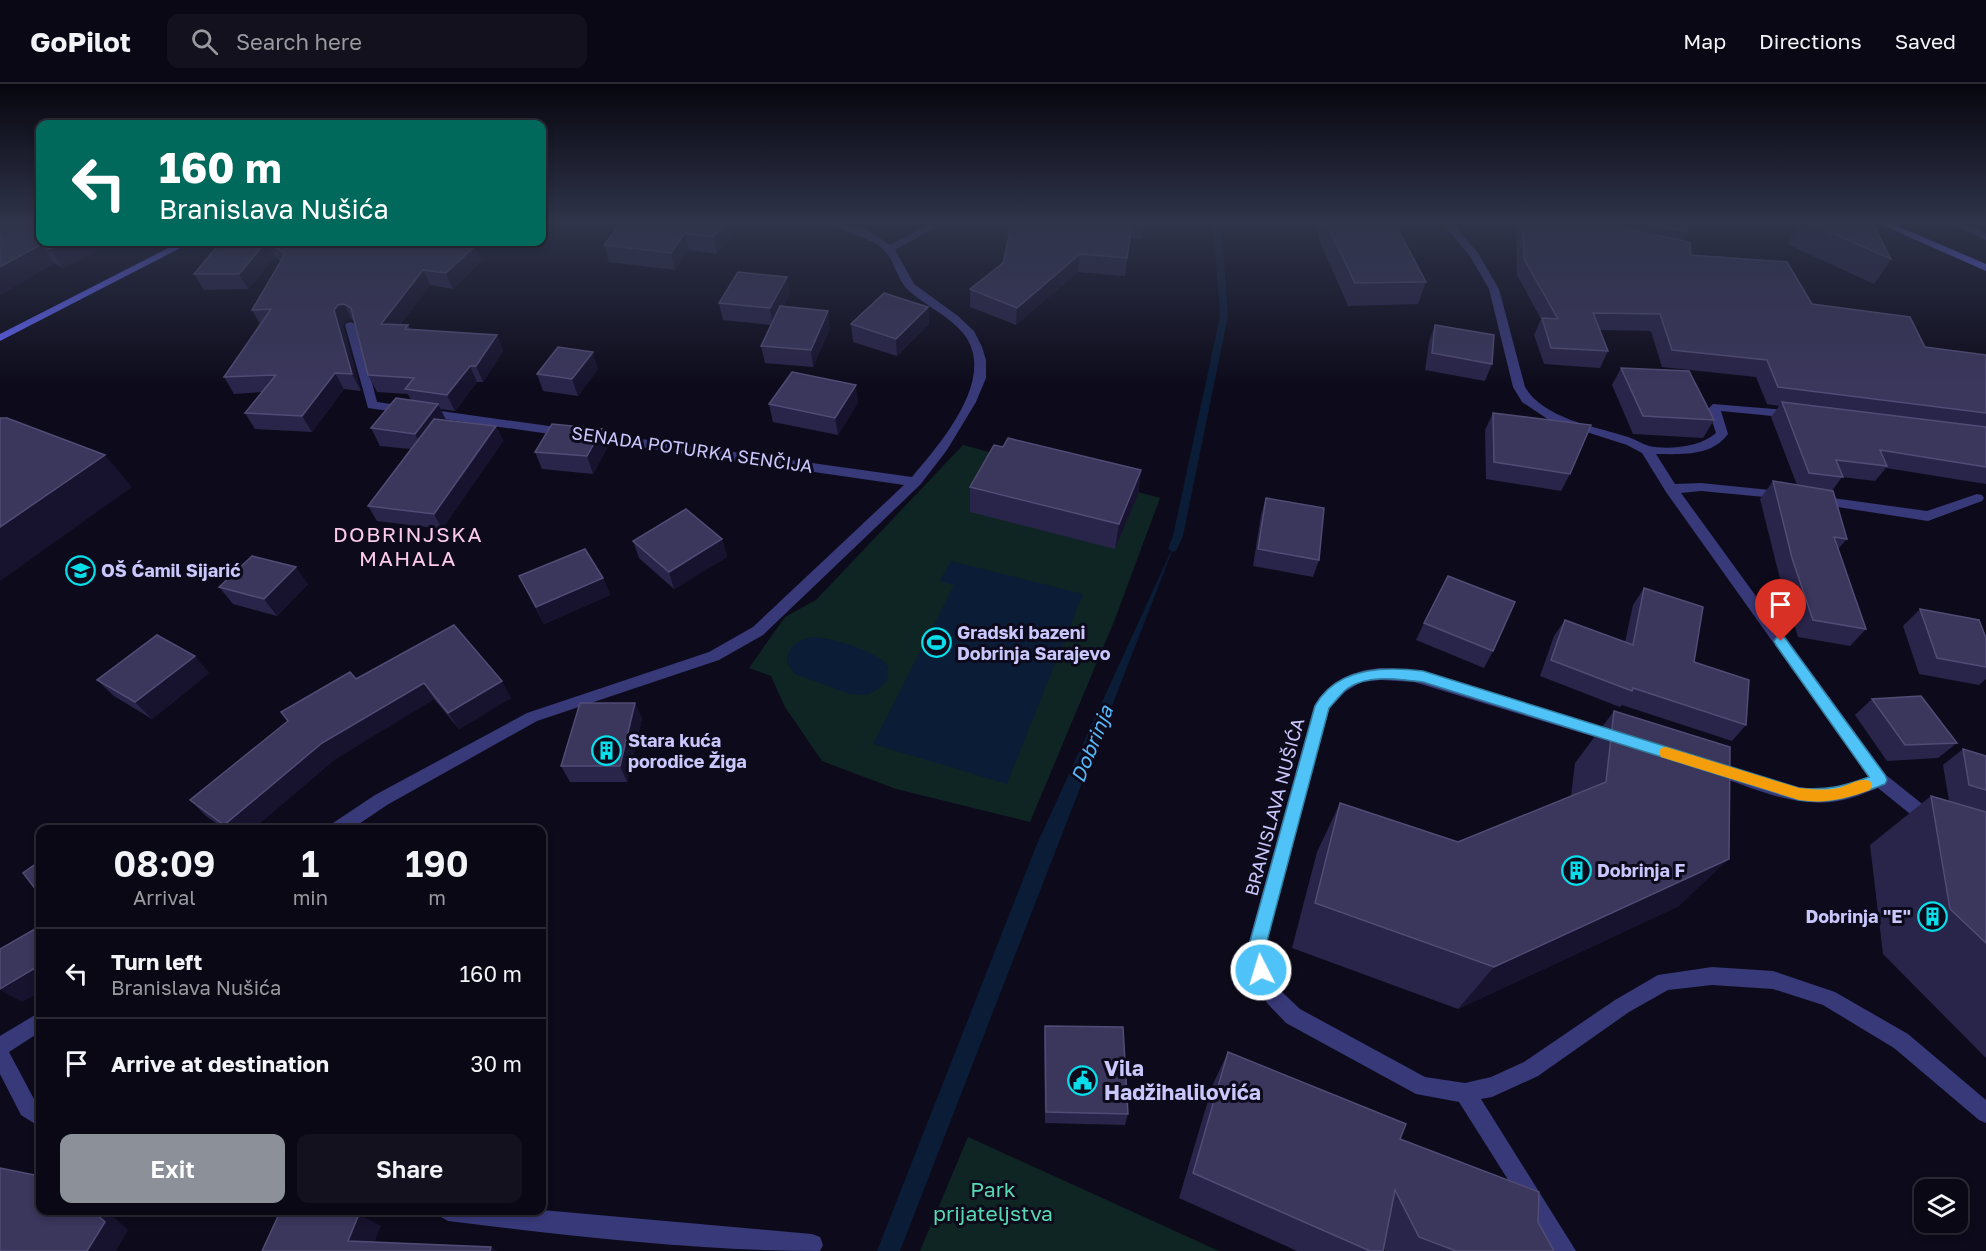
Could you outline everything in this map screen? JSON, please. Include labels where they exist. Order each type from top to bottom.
[{"type":"street","points":[[0,338],[120,276]]},
{"type":"street","points":[[344,825],[381,800],[532,717],[714,656],[758,631],[915,482],[936,458],[975,393],[980,378],[980,363],[975,342],[960,325],[910,285],[905,276]]},
{"type":"street","points":[[1487,276],[1494,289],[1519,387],[1526,399],[1553,417],[1631,442],[1647,450],[1704,448],[1716,442],[1722,434],[1714,409],[1722,405],[1810,416]]},
{"type":"street","name":"SENADA POTURKA SENČIJA","points":[[351,325],[372,405],[915,482]]},
{"type":"street","points":[[1647,450],[1671,489],[1880,780],[1915,808],[1945,824]]},
{"type":"street","points":[[1671,489],[1701,487],[1768,493],[1928,516],[1977,498]]},
{"type":"street","name":"BRANISLAVA NUŠIĆA","points":[[1465,1093],[1423,1086],[1293,1016],[1274,997],[1261,970],[1257,945],[1322,706],[1344,684],[1371,675],[1398,673],[1423,677],[1632,742]]},
{"type":"street","points":[[1699,763],[1799,794],[1820,797],[1840,794],[1880,780]]},
{"type":"street","points":[[1565,1251],[1465,1093],[1492,1087],[1531,1069],[1622,1006],[1665,981],[1712,976],[1773,980],[1828,998],[1901,1041],[1986,1113]]},
{"type":"street","points":[[0,1047],[36,1024]]},
{"type":"street","points":[[0,1054],[28,1108],[36,1114]]},
{"type":"street","points":[[484,1215],[812,1245]]},
{"type":"green space","name":"Gradski bazeni Dobrinja Sarajevo","points":[[963,445],[1160,498],[1115,619],[1030,822],[896,789],[822,761],[785,707],[771,676],[749,668],[785,617],[816,600]]},
{"type":"green space","name":"Park prijateljstva","points":[[968,1137],[1219,1251],[920,1251]]},
{"type":"water","name":"Dobrinja","points":[[1178,536],[900,1251],[877,1251],[1037,844]]},
{"type":"water","points":[[951,561],[1083,594],[1007,784],[873,744],[954,585],[940,581]]},
{"type":"water","points":[[812,637],[841,642],[874,655],[888,666],[887,680],[868,695],[850,694],[795,674],[787,663],[787,657],[797,642]]},
{"type":"building","points":[[272,276],[418,276],[381,324],[408,325],[405,329],[497,335],[476,366],[470,366],[447,395],[405,389],[414,378],[368,375],[351,308],[344,304],[338,305],[334,310],[352,374],[335,373],[302,416],[245,413],[276,375],[224,377],[271,309],[252,310]]},
{"type":"building","points":[[735,276],[787,277],[770,308],[719,303]]},
{"type":"building","points":[[986,276],[1054,276],[1017,308],[970,289]]},
{"type":"building","points":[[1352,276],[1423,276],[1426,282],[1355,283]]},
{"type":"building","points":[[1534,276],[1796,276],[1812,304],[1910,317],[1925,347],[1986,355],[1986,413],[1778,387],[1767,360],[1672,350],[1660,314],[1593,313],[1608,351],[1551,348],[1542,318],[1558,319]]},
{"type":"building","points":[[884,293],[928,307],[896,339],[851,324]]},
{"type":"building","points":[[780,306],[828,311],[811,350],[761,346]]},
{"type":"building","points":[[1435,325],[1494,335],[1492,364],[1432,353]]},
{"type":"building","points":[[558,347],[593,352],[572,379],[537,374]]},
{"type":"building","points":[[1621,368],[1689,371],[1714,420],[1643,416]]},
{"type":"building","points":[[792,372],[856,385],[835,418],[769,404]]},
{"type":"building","points":[[396,398],[438,404],[415,434],[371,428]]},
{"type":"building","points":[[1782,402],[1986,427],[1986,467],[1880,450],[1887,466],[1836,460],[1843,477],[1809,473]]},
{"type":"building","points":[[1493,413],[1591,425],[1570,474],[1494,462]]},
{"type":"building","points":[[0,418],[7,418],[105,455],[0,527]]},
{"type":"building","points":[[434,419],[496,426],[434,514],[368,506]]},
{"type":"building","points":[[552,424],[602,429],[587,456],[535,452]]},
{"type":"building","points":[[1008,438],[1141,470],[1119,524],[970,487],[994,445],[1003,447]]},
{"type":"building","points":[[1773,481],[1833,491],[1847,539],[1834,537],[1866,629],[1813,620],[1792,558]]},
{"type":"building","points":[[1266,498],[1324,508],[1319,560],[1258,549]]},
{"type":"building","points":[[686,509],[722,539],[669,572],[633,541]]},
{"type":"building","points":[[585,549],[603,578],[536,607],[519,576]]},
{"type":"building","points":[[252,556],[296,567],[264,599],[219,587]]},
{"type":"building","points":[[1448,576],[1515,602],[1493,651],[1424,623]]},
{"type":"building","points":[[1644,588],[1703,607],[1694,662],[1749,680],[1746,725],[1633,688],[1632,691],[1551,660],[1565,620],[1633,645]]},
{"type":"building","points":[[1920,609],[1979,620],[1986,638],[1986,667],[1937,658]]},
{"type":"building","points":[[454,625],[502,681],[448,713],[424,683],[322,743],[224,825],[190,800],[288,721],[281,712],[350,672],[356,679]]},
{"type":"building","points":[[157,635],[195,656],[135,702],[97,680]]},
{"type":"building","points":[[1921,696],[1957,743],[1905,745],[1872,699]]},
{"type":"building","points":[[580,703],[635,703],[620,766],[561,766]]},
{"type":"building","name":"Dobrinja F","points":[[1614,711],[1730,747],[1729,859],[1494,967],[1315,903],[1340,803],[1458,842],[1606,782]]},
{"type":"building","points":[[1963,749],[1986,756],[1986,790],[1969,785]]},
{"type":"building","points":[[1931,796],[1986,812],[1986,943],[1950,909]]},
{"type":"building","points":[[36,864],[36,890],[23,873]]},
{"type":"building","points":[[36,928],[36,967],[0,989],[0,949]]},
{"type":"building","name":"Vila Hadžihalilovića","points":[[1045,1026],[1123,1027],[1128,1114],[1046,1112]]},
{"type":"building","points":[[1228,1052],[1406,1124],[1400,1139],[1539,1192],[1538,1222],[1554,1251],[1456,1251],[1419,1237],[1395,1190],[1383,1251],[1370,1251],[1193,1173]]},
{"type":"building","points":[[0,1168],[36,1175],[36,1215],[97,1215],[105,1222],[87,1251],[0,1251]]},
{"type":"building","points":[[279,1215],[359,1215],[348,1241],[491,1247],[490,1251],[262,1251]]},
{"type":"waterway","name":"Dobrinja","points":[[1173,549],[1178,536],[1224,316],[1221,276]]},
{"type":"slow traffic","points":[[1666,753],[1799,794],[1820,797],[1840,794],[1864,785]]},
{"type":"place","name":"OŠ Ćamil Sijarić","points":[[80,571]]},
{"type":"place","name":"Gradski bazeni Dobrinja Sarajevo","points":[[936,643]]},
{"type":"place","name":"Stara kuća porodice Žiga","points":[[607,751]]},
{"type":"place","name":"Dobrinja F","points":[[1576,871]]},
{"type":"place","name":"Dobrinja \"E\"","points":[[1932,917]]},
{"type":"place","name":"Vila Hadžihalilovića","points":[[1083,1081]]},
{"type":"district","name":"DOBRINJSKA MAHALA","points":[[408,547]]},
{"type":"route","points":[[1261,970],[1257,945],[1322,706],[1344,684],[1371,675],[1398,673],[1423,677],[1799,794],[1820,797],[1840,794],[1880,780],[1781,641]]}]
